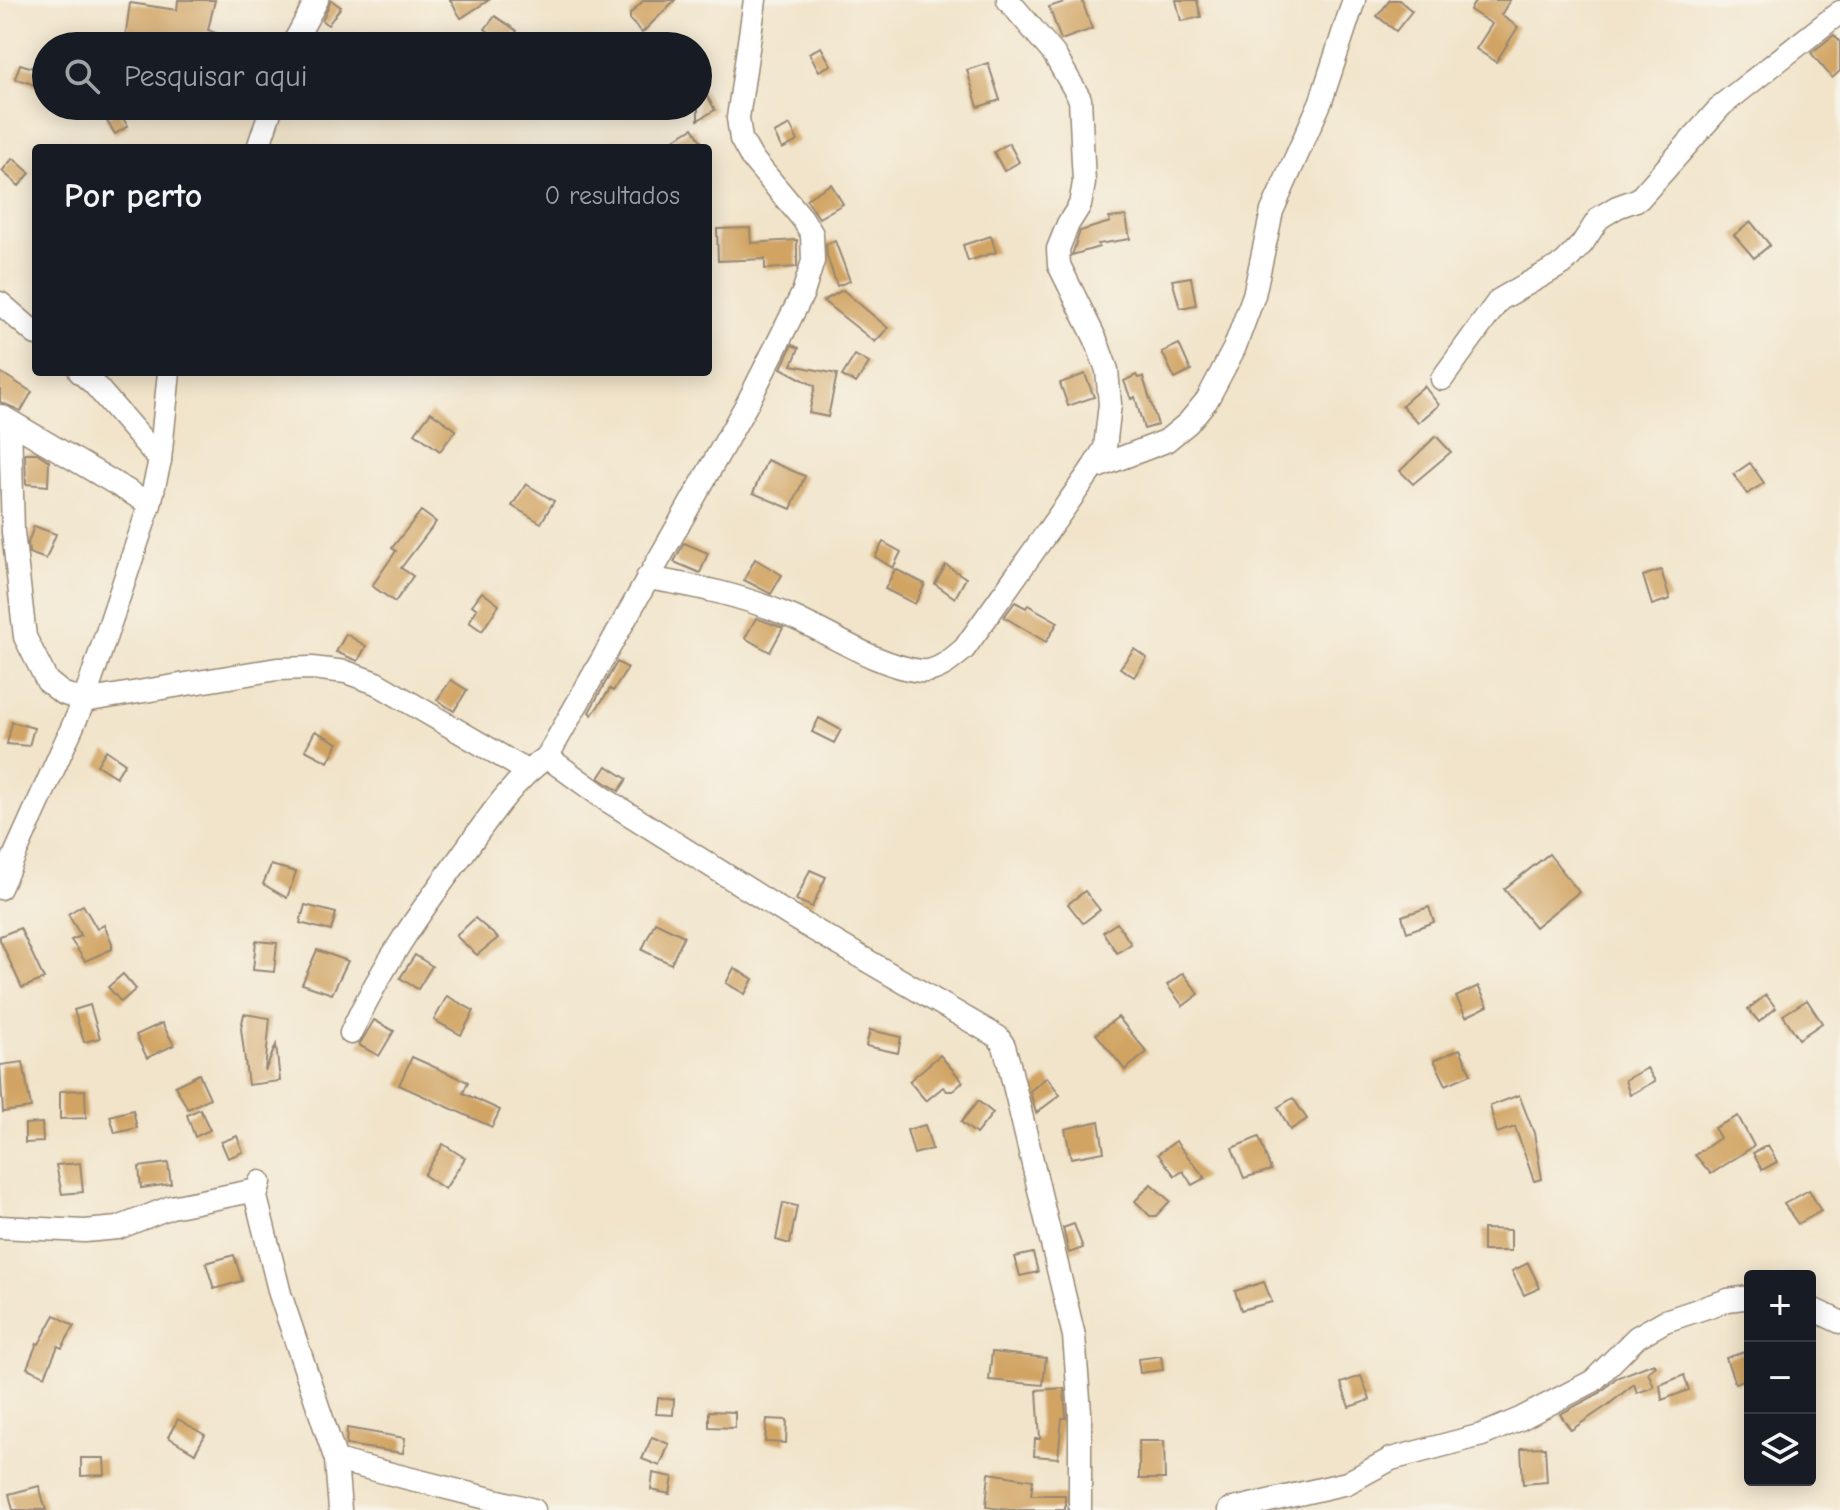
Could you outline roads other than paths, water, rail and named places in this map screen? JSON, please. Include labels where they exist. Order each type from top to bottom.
[{"type":"street","points":[[300,32],[317,0]]},
{"type":"street","points":[[351,1033],[370,990],[401,939],[527,771],[547,757],[748,402],[803,293],[813,261],[812,234],[751,157],[741,139],[738,118],[755,0]]},
{"type":"street","points":[[647,578],[747,599],[791,616],[885,661],[923,672],[936,669],[964,649],[1092,469],[1105,448],[1110,404],[1107,370],[1096,340],[1059,265],[1058,249],[1080,205],[1084,183],[1080,99],[1054,54],[1008,0]]},
{"type":"street","points":[[1092,469],[1166,441],[1188,423],[1207,400],[1234,349],[1249,309],[1272,211],[1321,101],[1354,0]]},
{"type":"street","points":[[1442,379],[1499,300],[1564,263],[1582,244],[1599,218],[1639,199],[1722,105],[1840,12]]},
{"type":"street","points":[[259,144],[267,120]]},
{"type":"street","points":[[0,303],[32,331]]},
{"type":"street","points":[[85,376],[160,460]]},
{"type":"street","points":[[0,888],[84,701],[150,504],[160,460],[169,376]]},
{"type":"street","points":[[5,419],[150,504]]},
{"type":"street","points":[[5,419],[23,632],[47,681],[62,693],[84,701],[277,669],[312,668],[346,672],[376,683],[527,771]]},
{"type":"street","points":[[547,757],[608,801],[794,918],[998,1037],[1009,1064],[1074,1336],[1080,1412],[1080,1510]]},
{"type":"street","points":[[0,1227],[85,1231],[118,1228],[171,1207],[258,1186],[256,1197],[280,1294],[336,1460],[340,1510]]},
{"type":"street","points":[[1229,1510],[1347,1483],[1391,1459],[1482,1435],[1593,1381],[1637,1337],[1665,1321],[1728,1300],[1744,1298]]},
{"type":"street","points":[[1816,1311],[1840,1322]]},
{"type":"street","points":[[336,1460],[534,1510]]}]
